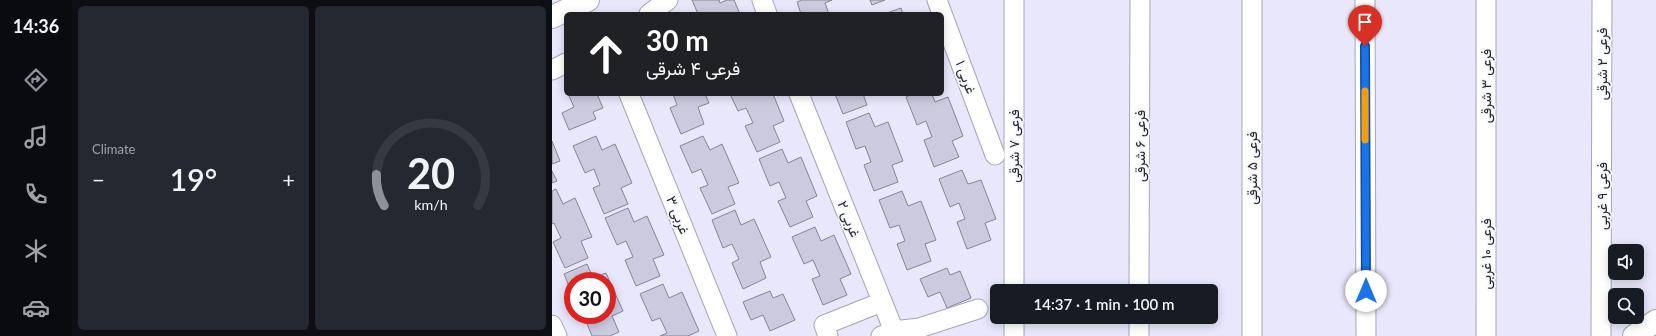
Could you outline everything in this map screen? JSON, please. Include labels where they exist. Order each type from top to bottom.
[{"type":"main road","points":[[552,17],[588,0]]},
{"type":"main road","points":[[1635,336],[1656,321]]},
{"type":"main road","points":[[1635,336],[1656,330]]},
{"type":"street","points":[[652,12],[668,0]]},
{"type":"street","points":[[762,0],[766,12]]},
{"type":"street","name":"۱ غربی","points":[[937,0],[941,12]]},
{"type":"street","name":"فرعی ۷ شرقی","points":[[1014,0],[1014,284]]},
{"type":"street","name":"فرعی ۶ شرقی","points":[[1139,284],[1140,0]]},
{"type":"street","name":"فرعی ۵ شرقی","points":[[1252,0],[1252,336]]},
{"type":"street","points":[[1365,0],[1366,336]]},
{"type":"street","name":"فرعی ۳ شرقی","points":[[1486,0],[1486,172]]},
{"type":"street","name":"فرعی ۲ شرقی","points":[[1602,0],[1602,129]]},
{"type":"street","name":"۱ غربی","points":[[944,19],[995,155]]},
{"type":"street","points":[[552,70],[564,64]]},
{"type":"street","name":"۳ غربی","points":[[629,96],[727,336]]},
{"type":"street","name":"۲ غربی","points":[[800,96],[882,302],[887,333]]},
{"type":"street","name":"فرعی ۹ غربی","points":[[1601,336],[1602,129]]},
{"type":"street","name":"فرعی ۱۰ غربی","points":[[1486,172],[1486,336]]},
{"type":"street","points":[[828,336],[824,325],[882,302]]},
{"type":"street","points":[[887,333],[919,328],[978,309]]},
{"type":"street","points":[[1014,324],[1014,336]]},
{"type":"street","points":[[1139,324],[1139,336]]},
{"type":"street","points":[[552,325],[556,336]]},
{"type":"building","points":[[692,0],[719,0],[720,3],[727,0],[734,0],[739,12],[697,12]]},
{"type":"building","points":[[802,0],[832,0],[825,3],[828,12],[800,12],[797,2]]},
{"type":"building","points":[[870,0],[885,0],[872,5]]},
{"type":"building","points":[[901,8],[902,12],[890,12]]},
{"type":"building","points":[[569,96],[598,96],[603,108],[593,112],[596,119],[569,130],[562,113],[574,107]]},
{"type":"building","points":[[674,96],[706,96],[709,103],[698,107],[704,124],[681,134],[670,108],[677,105]]},
{"type":"building","points":[[731,96],[774,96],[784,121],[773,126],[780,142],[757,152],[745,126],[753,123],[746,108],[738,111]]},
{"type":"building","points":[[836,96],[864,96],[867,105],[843,114]]},
{"type":"building","points":[[933,96],[935,102],[948,97],[963,136],[952,141],[959,157],[934,167],[924,140],[932,137],[926,121],[917,125],[906,97]]},
{"type":"building","points":[[869,113],[875,127],[888,122],[903,161],[892,165],[898,182],[874,191],[864,165],[871,162],[865,146],[856,149],[846,122]]},
{"type":"building","points":[[596,136],[602,150],[615,144],[632,183],[621,188],[628,204],[604,214],[593,188],[600,185],[594,169],[585,173],[573,146]]},
{"type":"building","points":[[703,136],[710,150],[722,144],[739,183],[728,187],[735,204],[712,214],[700,188],[708,185],[701,169],[692,173],[680,146]]},
{"type":"building","points":[[552,141],[560,161],[552,164]]},
{"type":"building","points":[[782,149],[788,163],[801,157],[817,196],[806,201],[813,217],[790,227],[778,201],[786,198],[779,182],[770,186],[759,159]]},
{"type":"building","points":[[962,170],[968,184],[981,180],[996,219],[985,223],[991,240],[967,249],[957,222],[965,219],[959,203],[950,207],[939,179]]},
{"type":"building","points":[[552,171],[557,181],[552,183]]},
{"type":"building","points":[[556,189],[563,204],[575,198],[592,237],[581,241],[588,258],[565,268],[553,242],[561,238],[554,223],[552,224],[552,191]]},
{"type":"building","points":[[902,191],[908,206],[921,201],[936,240],[925,244],[931,261],[907,270],[897,244],[905,241],[899,225],[890,228],[879,200]]},
{"type":"building","points":[[628,208],[634,222],[647,216],[664,255],[653,259],[660,276],[636,286],[625,260],[633,257],[626,241],[617,245],[605,218]]},
{"type":"building","points":[[735,210],[741,225],[754,219],[771,257],[760,262],[766,278],[743,289],[732,263],[739,259],[732,244],[723,248],[712,220]]},
{"type":"building","points":[[815,227],[821,241],[834,235],[851,274],[840,279],[847,295],[823,305],[812,279],[820,276],[813,260],[804,264],[792,237]]},
{"type":"building","points":[[587,264],[590,272],[569,272]]},
{"type":"building","points":[[947,268],[950,275],[960,271],[971,298],[947,308],[940,292],[928,297],[920,279]]},
{"type":"building","points":[[663,284],[669,298],[682,292],[699,331],[688,336],[660,336],[667,333],[660,318],[652,321],[640,294]]},
{"type":"building","points":[[770,291],[773,298],[783,294],[795,320],[770,331],[763,315],[751,320],[743,302]]},
{"type":"building","points":[[616,295],[623,311],[616,314]]},
{"type":"building","points":[[587,324],[616,324],[619,332],[610,336],[592,336]]},
{"type":"slow traffic","points":[[1365,91],[1365,140]]},
{"type":"route","points":[[1365,46],[1366,291]]}]
